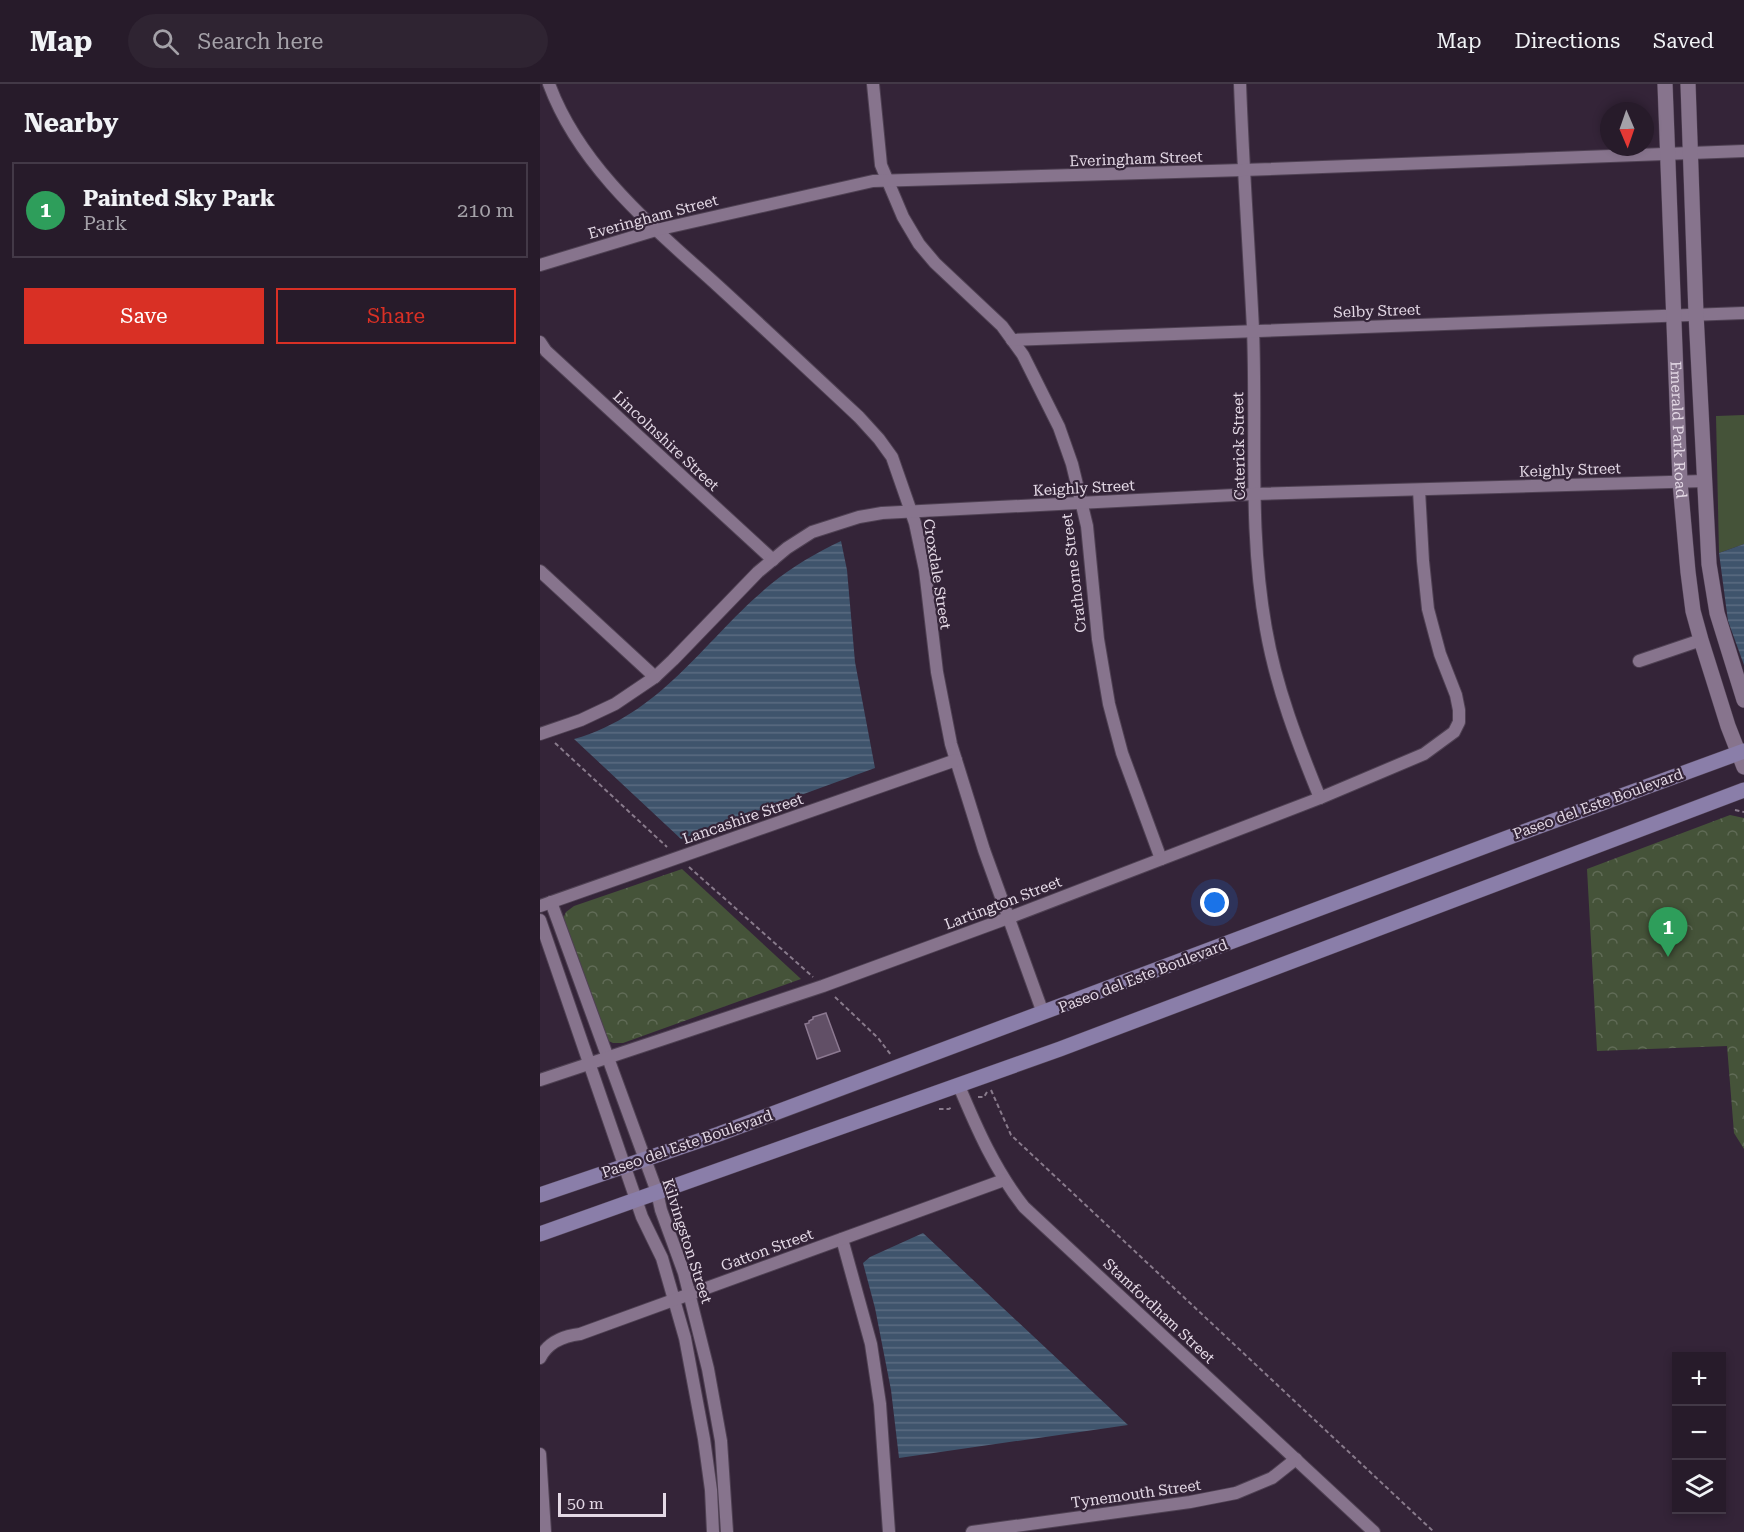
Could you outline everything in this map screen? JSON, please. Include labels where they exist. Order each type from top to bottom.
[{"type":"main road","name":"Paseo del Este Boulevard","points":[[540,1196],[719,1134],[1741,752]]},
{"type":"main road","points":[[540,1234],[985,1077],[1744,790]]},
{"type":"street","name":"Croxdale Street","points":[[549,84],[563,117],[590,160],[656,230],[859,417],[892,457],[912,512],[925,570],[936,672],[956,760],[1008,918],[1043,1013]]},
{"type":"street","name":"Crathorne Street","points":[[873,84],[879,148],[886,180],[903,217],[919,244],[935,263],[1002,326],[1023,355],[1059,427],[1072,464],[1087,526],[1098,639],[1109,704],[1122,753],[1161,859]]},
{"type":"street","name":"Caterick Street","points":[[1240,84],[1253,331],[1254,494],[1260,589],[1266,631],[1288,714],[1320,798]]},
{"type":"street","name":"Emerald Park Road","points":[[1665,84],[1680,482],[1693,611],[1728,726],[1741,752],[1744,767]]},
{"type":"street","name":"Emerald Park Road","points":[[1688,84],[1696,314],[1709,564],[1717,613],[1744,700]]},
{"type":"street","name":"Everingham Street","points":[[540,265],[656,230],[842,186],[886,180],[1243,170],[1744,151]]},
{"type":"street","name":"Selby Street","points":[[1012,340],[1744,313]]},
{"type":"street","name":"Lincolnshire Street","points":[[540,342],[546,351],[773,560]]},
{"type":"street","name":"Keighly Street","points":[[542,733],[581,720],[615,704],[655,677],[758,572],[773,560],[812,532],[859,517],[882,513],[1254,494],[1704,482]]},
{"type":"street","name":"Lartington Street","points":[[540,1080],[823,986],[1008,918],[1320,798],[1424,754],[1454,732],[1459,722],[1459,710],[1428,609],[1419,490]]},
{"type":"street","points":[[540,571],[655,677]]},
{"type":"street","points":[[1639,661],[1701,640]]},
{"type":"street","name":"Lancashire Street","points":[[545,904],[956,760]]},
{"type":"street","name":"Kilvingston Street","points":[[545,904],[608,1057],[657,1192],[690,1294],[708,1369],[721,1441],[727,1532]]},
{"type":"street","name":"Kilvingston Street","points":[[540,920],[642,1217],[662,1258],[674,1299],[699,1405],[711,1490],[713,1532]]},
{"type":"street","name":"Stamfordham Street","points":[[959,1086],[983,1143],[1004,1180],[1024,1207],[1374,1532]]},
{"type":"street","name":"Gatton Street","points":[[542,1355],[553,1342],[566,1336],[580,1334],[1004,1180]]},
{"type":"street","points":[[842,1239],[871,1344],[880,1404],[889,1532]]},
{"type":"street","points":[[540,1454],[546,1532]]},
{"type":"street","name":"Tynemouth Street","points":[[972,1532],[1236,1494],[1272,1478],[1296,1459]]},
{"type":"path","points":[[542,733],[823,986],[878,1038],[893,1057]]},
{"type":"path","points":[[985,1077],[1011,1135],[1434,1532]]},
{"type":"green space","points":[[1744,415],[1744,544],[1719,553],[1716,416]]},
{"type":"green space","points":[[1730,815],[1744,818],[1744,1149],[1734,1133],[1727,1046],[1597,1051],[1587,869]]},
{"type":"green space","points":[[682,869],[801,979],[623,1043],[613,1043],[604,1039],[563,919],[566,912],[574,906]]},
{"type":"water","points":[[841,541],[847,570],[855,662],[875,768],[681,839],[574,739],[606,727],[633,712],[681,672],[771,584],[805,560]]},
{"type":"water","points":[[1744,544],[1744,665],[1728,621],[1719,553]]},
{"type":"water","points":[[923,1233],[1128,1425],[899,1458],[891,1390],[875,1308],[863,1263],[870,1257]]},
{"type":"building","points":[[826,1013],[840,1051],[817,1059],[805,1024],[809,1023],[813,1017]]},
{"type":"place","name":"Painted Sky Park","points":[[1668,957]]}]
